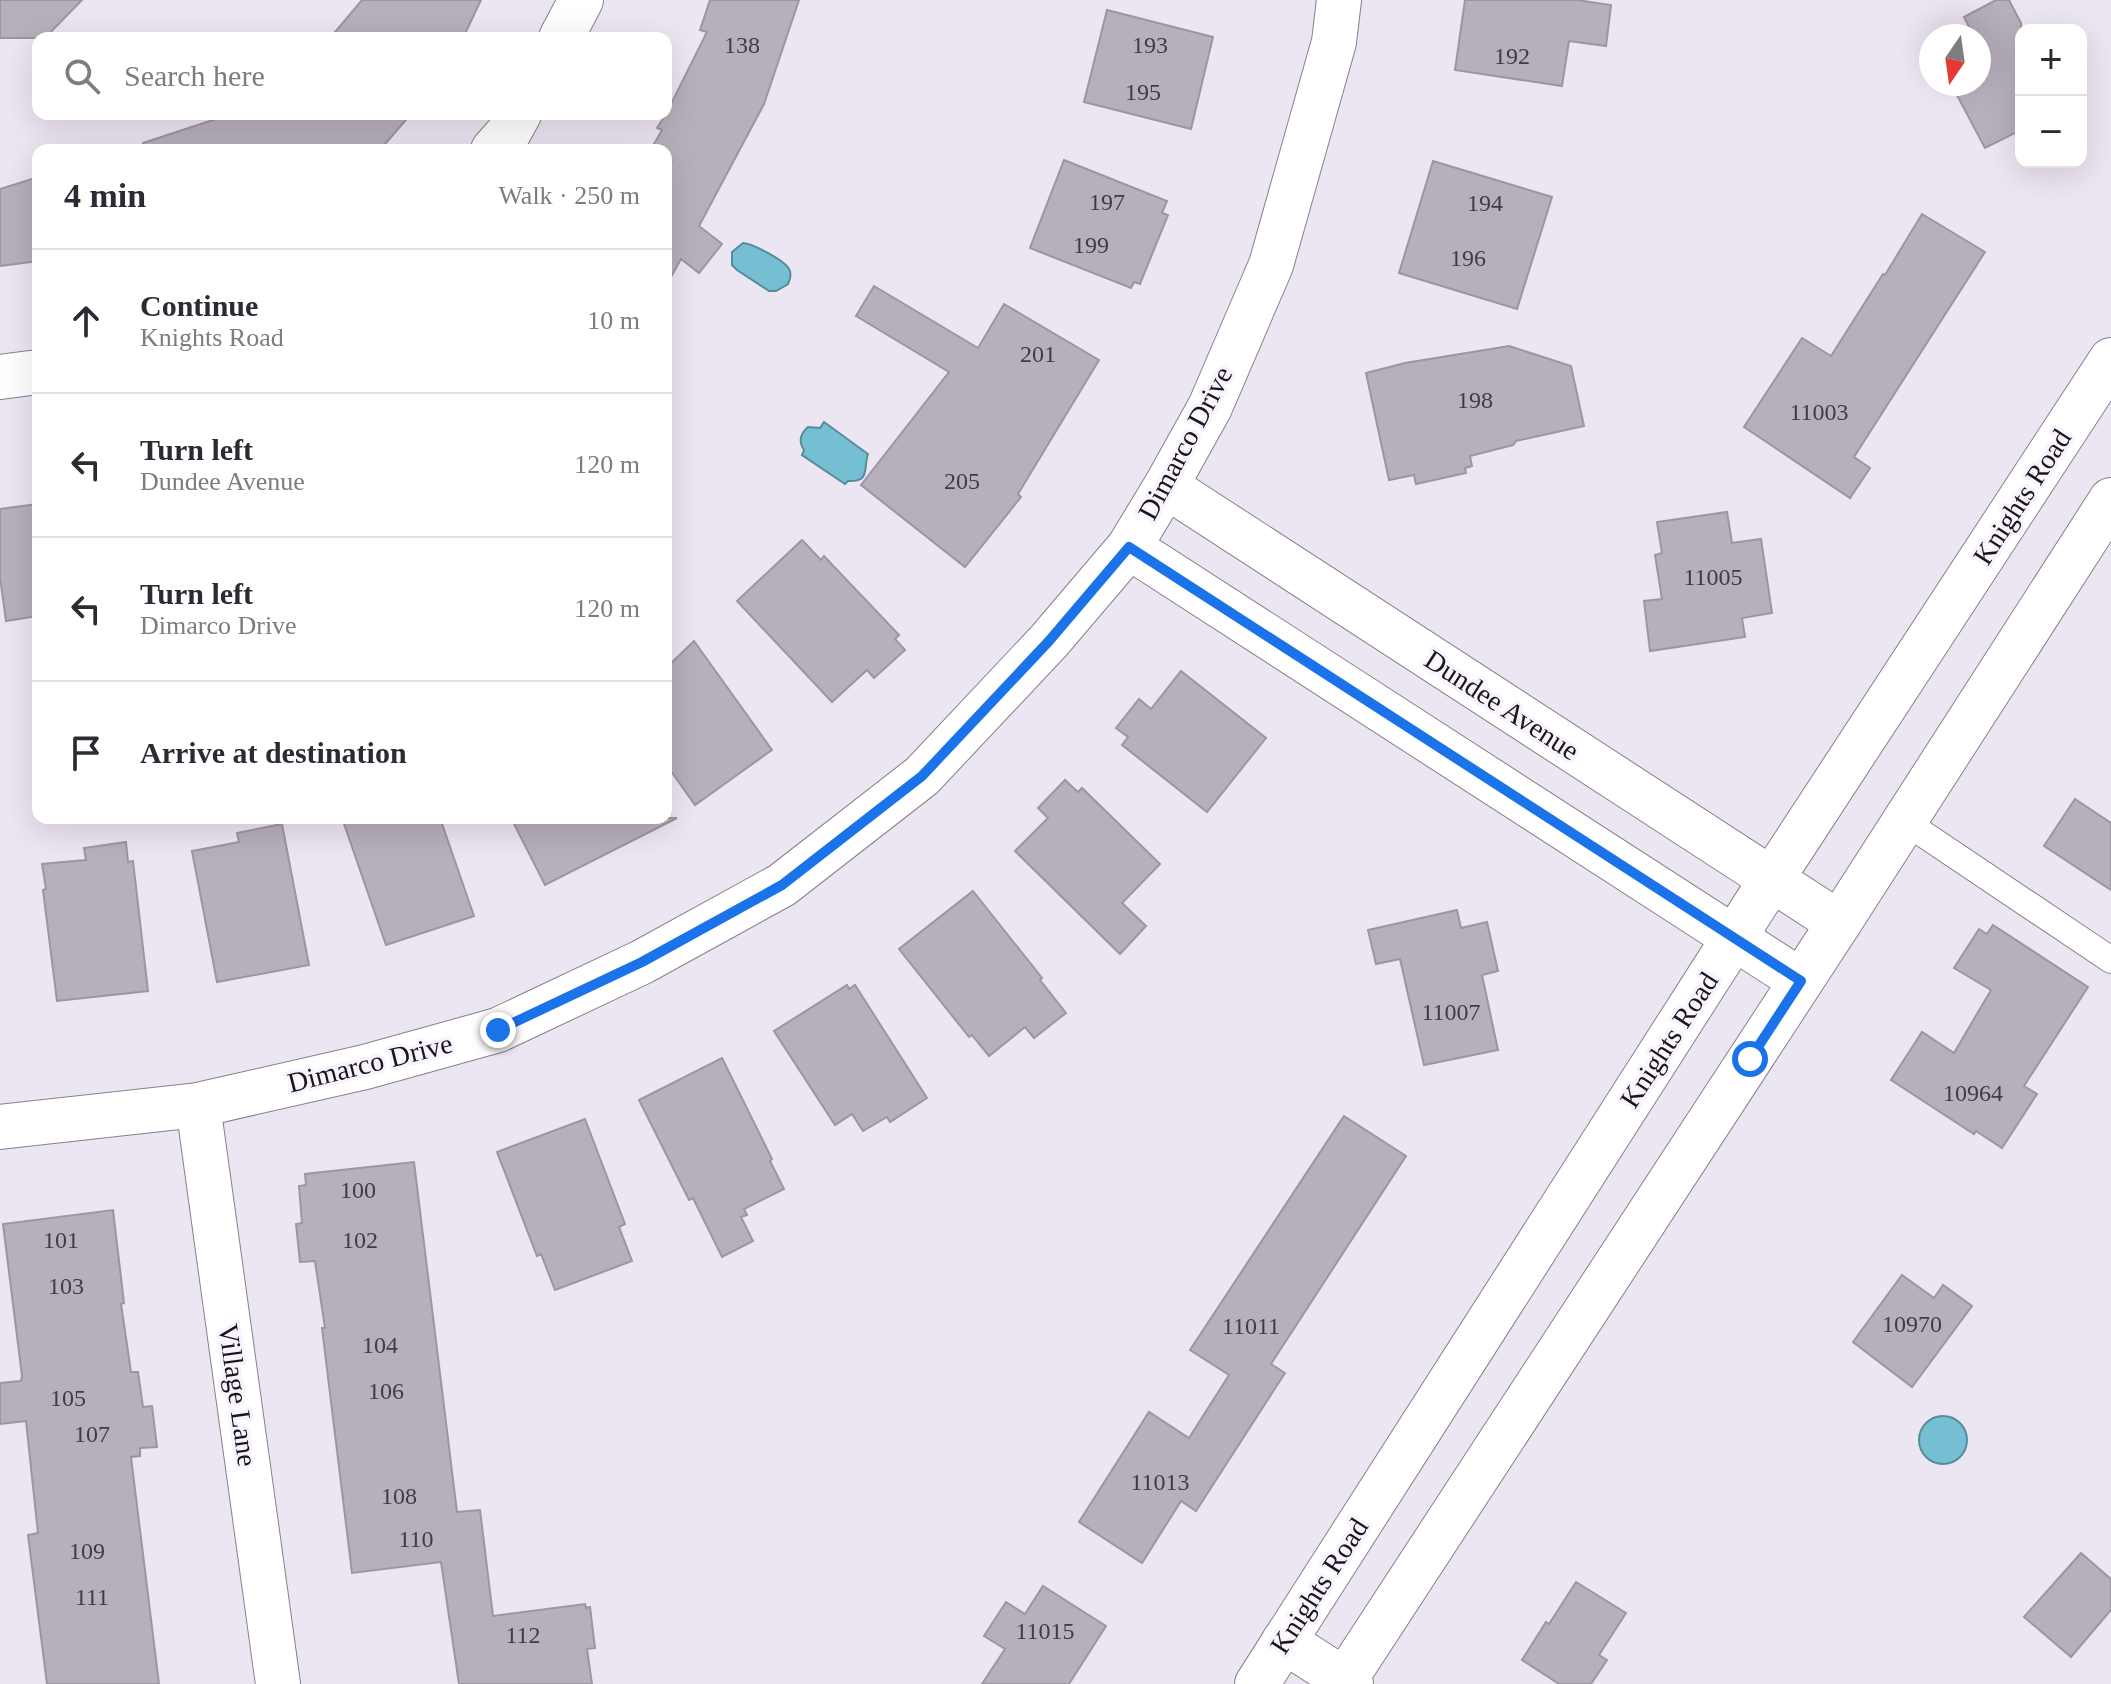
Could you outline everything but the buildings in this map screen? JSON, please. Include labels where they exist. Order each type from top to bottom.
[{"type":"street","points":[[564,32],[581,0]]},
{"type":"street","name":"Dimarco Drive","points":[[0,1127],[198,1105],[365,1067],[498,1030],[642,962],[782,885],[922,776],[1049,641],[1129,547],[1210,407],[1271,265],[1334,42],[1339,0]]},
{"type":"street","points":[[498,144],[516,120]]},
{"type":"street","name":"Knights Road","points":[[1257,1684],[1771,880],[2111,360]]},
{"type":"street","points":[[0,377],[32,373]]},
{"type":"street","name":"Dundee Avenue","points":[[1166,486],[1839,923]]},
{"type":"street","points":[[1284,1641],[1346,1683],[2111,500]]},
{"type":"street","points":[[1129,547],[1801,981]]},
{"type":"street","name":"Village Lane","points":[[198,1105],[278,1684]]},
{"type":"lane","points":[[1904,821],[2111,960]]},
{"type":"water","points":[[743,243],[788,267],[788,284],[776,291],[769,291],[737,270],[732,265],[732,252]]},
{"type":"water","points":[[824,422],[868,454],[863,477],[845,484],[802,455],[803,432],[808,427],[820,428]]},
{"type":"water","points":[[1943,1416],[1960,1423],[1967,1440],[1960,1457],[1943,1464],[1926,1457],[1919,1440],[1926,1423]]},
{"type":"route","points":[[498,1030],[642,962],[782,885],[922,776],[1049,641],[1129,547],[1801,981],[1750,1059]]}]
